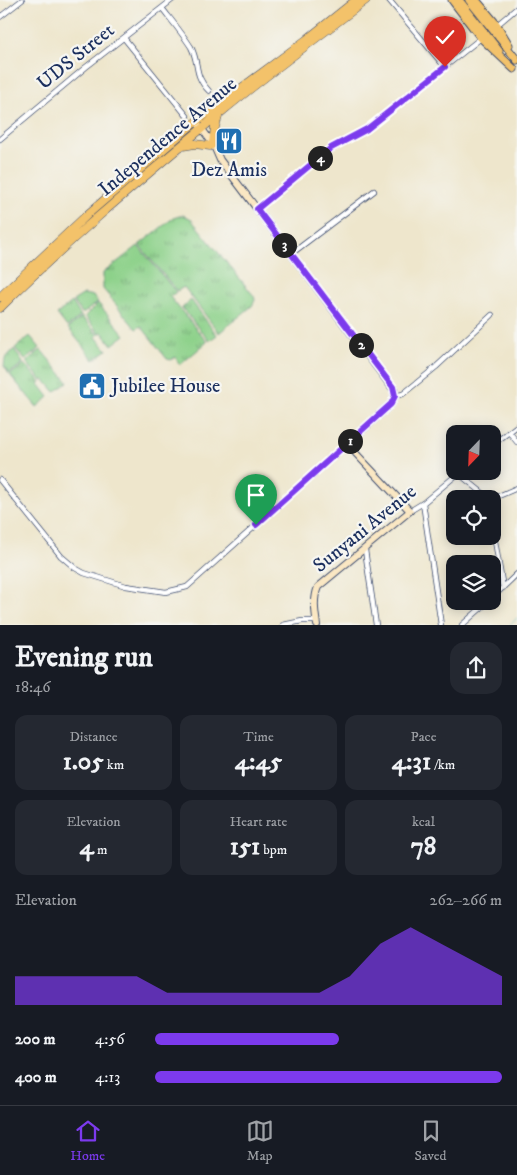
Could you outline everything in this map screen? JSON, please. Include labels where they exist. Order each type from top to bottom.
[{"type":"highway","name":"Independence Avenue","points":[[0,308],[40,268],[110,206],[356,0]]},
{"type":"highway","name":"Independence Avenue","points":[[350,6],[366,0]]},
{"type":"highway","points":[[308,42],[328,36],[372,0]]},
{"type":"highway","name":"Independence Avenue","points":[[0,296],[88,214],[195,122],[308,42]]},
{"type":"highway","points":[[183,146],[195,144],[212,147],[214,127],[219,114]]},
{"type":"main road","points":[[452,0],[481,38],[516,71]]},
{"type":"main road","points":[[459,0],[516,71]]},
{"type":"main road","points":[[469,0],[517,59]]},
{"type":"main road","points":[[476,0],[497,25],[517,59]]},
{"type":"street","points":[[0,17],[22,0]]},
{"type":"street","name":"UDS Street","points":[[0,138],[172,0]]},
{"type":"street","points":[[389,0],[445,67]]},
{"type":"street","points":[[162,8],[192,49],[198,76],[209,91]]},
{"type":"street","points":[[497,25],[517,8]]},
{"type":"street","points":[[124,38],[187,116]]},
{"type":"street","points":[[257,209],[331,148],[367,129],[481,38]]},
{"type":"street","points":[[0,480],[61,556],[76,568],[84,573],[126,586],[166,592],[186,587],[391,404],[395,396],[393,387],[257,209],[195,122]]},
{"type":"street","points":[[292,254],[374,191]]},
{"type":"street","points":[[395,396],[403,394],[436,367],[492,316]]},
{"type":"street","points":[[501,438],[517,426]]},
{"type":"street","points":[[509,432],[517,442]]},
{"type":"street","points":[[347,444],[410,511]]},
{"type":"street","name":"Sunyani Avenue","points":[[317,623],[315,596],[318,588],[450,480]]},
{"type":"street","points":[[468,480],[488,498],[494,498],[517,488]]},
{"type":"street","points":[[423,503],[441,625]]},
{"type":"street","points":[[496,545],[503,588]]},
{"type":"street","points":[[365,550],[376,625]]},
{"type":"street","points":[[503,588],[517,574]]},
{"type":"street","points":[[462,625],[479,610]]},
{"type":"street","points":[[284,625],[302,621],[317,623]]},
{"type":"green space","points":[[183,215],[190,218],[254,296],[255,300],[252,306],[219,333],[184,287],[177,291],[139,245],[173,218]]},
{"type":"green space","points":[[138,246],[176,292],[170,297],[207,342],[180,365],[175,357],[171,360],[167,359],[141,326],[136,329],[103,289],[103,273]]},
{"type":"green space","points":[[84,294],[93,296],[98,302],[82,313],[73,301]]},
{"type":"green space","points":[[191,300],[217,335],[209,341],[182,308]]},
{"type":"green space","points":[[72,302],[81,316],[67,327],[57,314]]},
{"type":"green space","points":[[98,303],[125,335],[112,345],[102,332],[99,334],[85,316]]},
{"type":"green space","points":[[82,317],[98,335],[96,337],[107,350],[94,360],[68,328]]},
{"type":"green space","points":[[30,336],[40,348],[25,360],[15,348]]},
{"type":"green space","points":[[14,349],[23,363],[9,374],[4,366],[5,359]]},
{"type":"green space","points":[[41,350],[68,382],[55,392],[44,379],[42,381],[27,363]]},
{"type":"green space","points":[[24,364],[41,382],[39,384],[49,397],[37,407],[10,375]]},
{"type":"waterway","points":[[510,625],[517,618]]},
{"type":"place","name":"Dez Amis","points":[[229,141]]},
{"type":"place","name":"Jubilee House","points":[[92,386]]},
{"type":"route","points":[[256,525],[391,404],[395,396],[393,387],[257,209],[331,148],[359,135],[445,67]]}]
